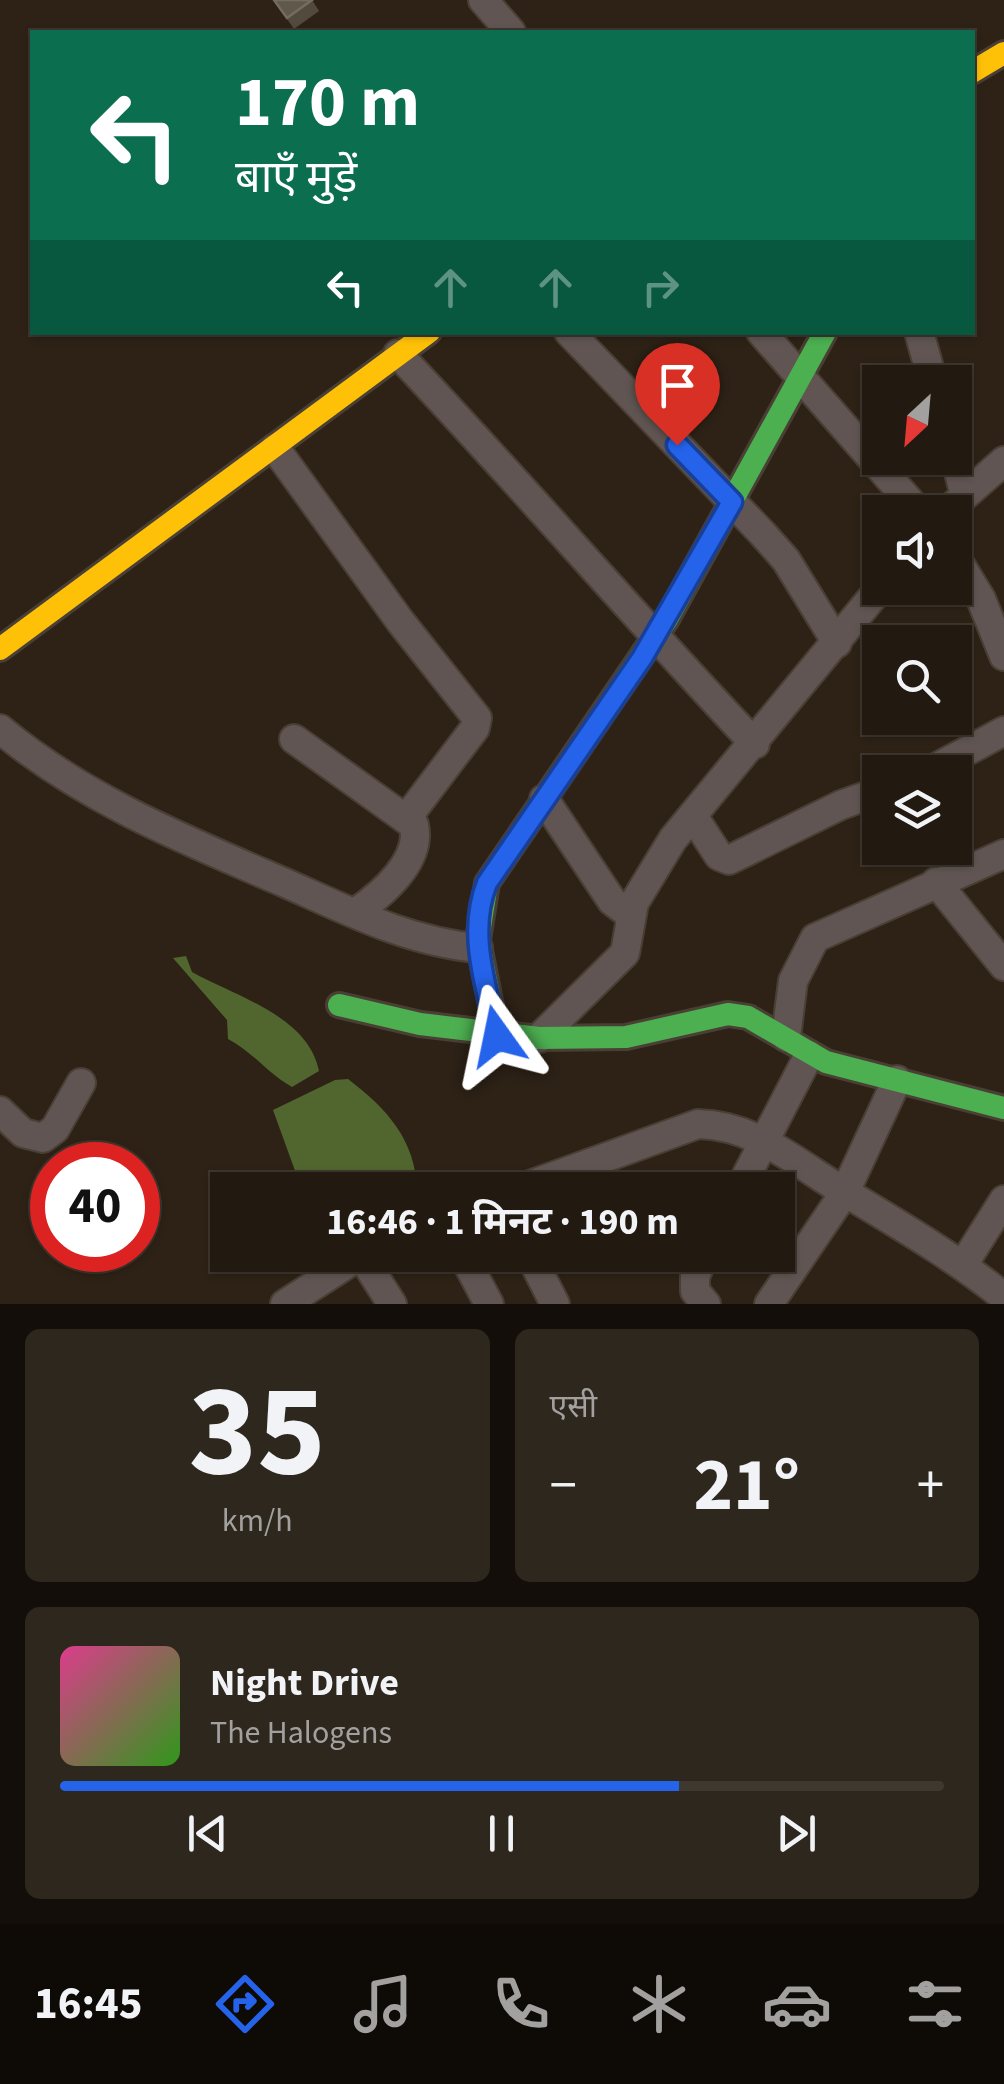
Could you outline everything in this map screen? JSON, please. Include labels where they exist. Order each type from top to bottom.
[{"type":"street","points":[[483,0],[508,30]]},
{"type":"street","points":[[0,649],[425,335]]},
{"type":"street","points":[[572,335],[786,560],[837,643]]},
{"type":"street","points":[[763,335],[903,495]]},
{"type":"street","points":[[497,1036],[478,948],[479,904],[487,883],[654,638],[823,335]]},
{"type":"street","points":[[920,335],[928,365]]},
{"type":"street","points":[[398,354],[553,519],[654,638],[754,744]]},
{"type":"street","points":[[275,448],[477,718],[475,728],[406,819]]},
{"type":"street","points":[[966,495],[1004,462]]},
{"type":"street","points":[[972,583],[1004,656]]},
{"type":"street","points":[[538,1038],[625,952],[630,940],[630,914],[673,839],[867,605]]},
{"type":"street","points":[[0,729],[82,790],[405,935],[478,948]]},
{"type":"street","points":[[960,755],[1004,731]]},
{"type":"street","points":[[294,739],[414,825],[417,837],[410,855],[378,896],[355,913]]},
{"type":"street","points":[[693,816],[719,856],[729,860],[841,804],[862,798]]},
{"type":"street","points":[[544,799],[612,901],[630,914]]},
{"type":"street","points":[[786,1037],[793,981],[815,938],[1004,854]]},
{"type":"street","points":[[936,882],[1004,966]]},
{"type":"street","points":[[339,1005],[497,1036],[538,1038],[626,1037],[728,1014],[748,1017],[786,1037],[808,1055],[1004,1108]]},
{"type":"street","points":[[748,1172],[808,1055]]},
{"type":"street","points":[[768,1304],[845,1192],[897,1080]]},
{"type":"street","points":[[0,1111],[23,1133],[43,1138],[54,1128],[82,1083]]},
{"type":"street","points":[[566,1172],[698,1124],[724,1124],[764,1141],[963,1265],[1004,1298]]},
{"type":"street","points":[[963,1265],[1004,1200]]},
{"type":"street","points":[[285,1304],[335,1272]]},
{"type":"street","points":[[372,1272],[392,1304]]},
{"type":"street","points":[[472,1272],[489,1304]]},
{"type":"street","points":[[539,1272],[555,1304]]},
{"type":"street","points":[[697,1272],[695,1291],[706,1304]]},
{"type":"shaded area","points":[[186,956],[192,972],[286,1022],[312,1052],[319,1071],[292,1087],[228,1039],[227,1020],[173,958]]},
{"type":"shaded area","points":[[348,1079],[386,1114],[405,1140],[415,1172],[295,1172],[273,1110],[335,1080]]},
{"type":"building","points":[[274,0],[312,0],[287,18]]},
{"type":"traffic: fast","points":[[497,1036],[478,940],[487,883],[667,619],[823,335]]},
{"type":"traffic: fast","points":[[339,1005],[420,1024],[539,1038],[626,1037],[728,1014],[748,1017],[826,1062],[1004,1108]]},
{"type":"traffic: slow","points":[[975,70],[1004,53]]},
{"type":"traffic: slow","points":[[0,649],[425,335]]},
{"type":"route","points":[[497,1036],[478,948],[479,904],[487,883],[642,658],[732,502],[677,445]]}]
